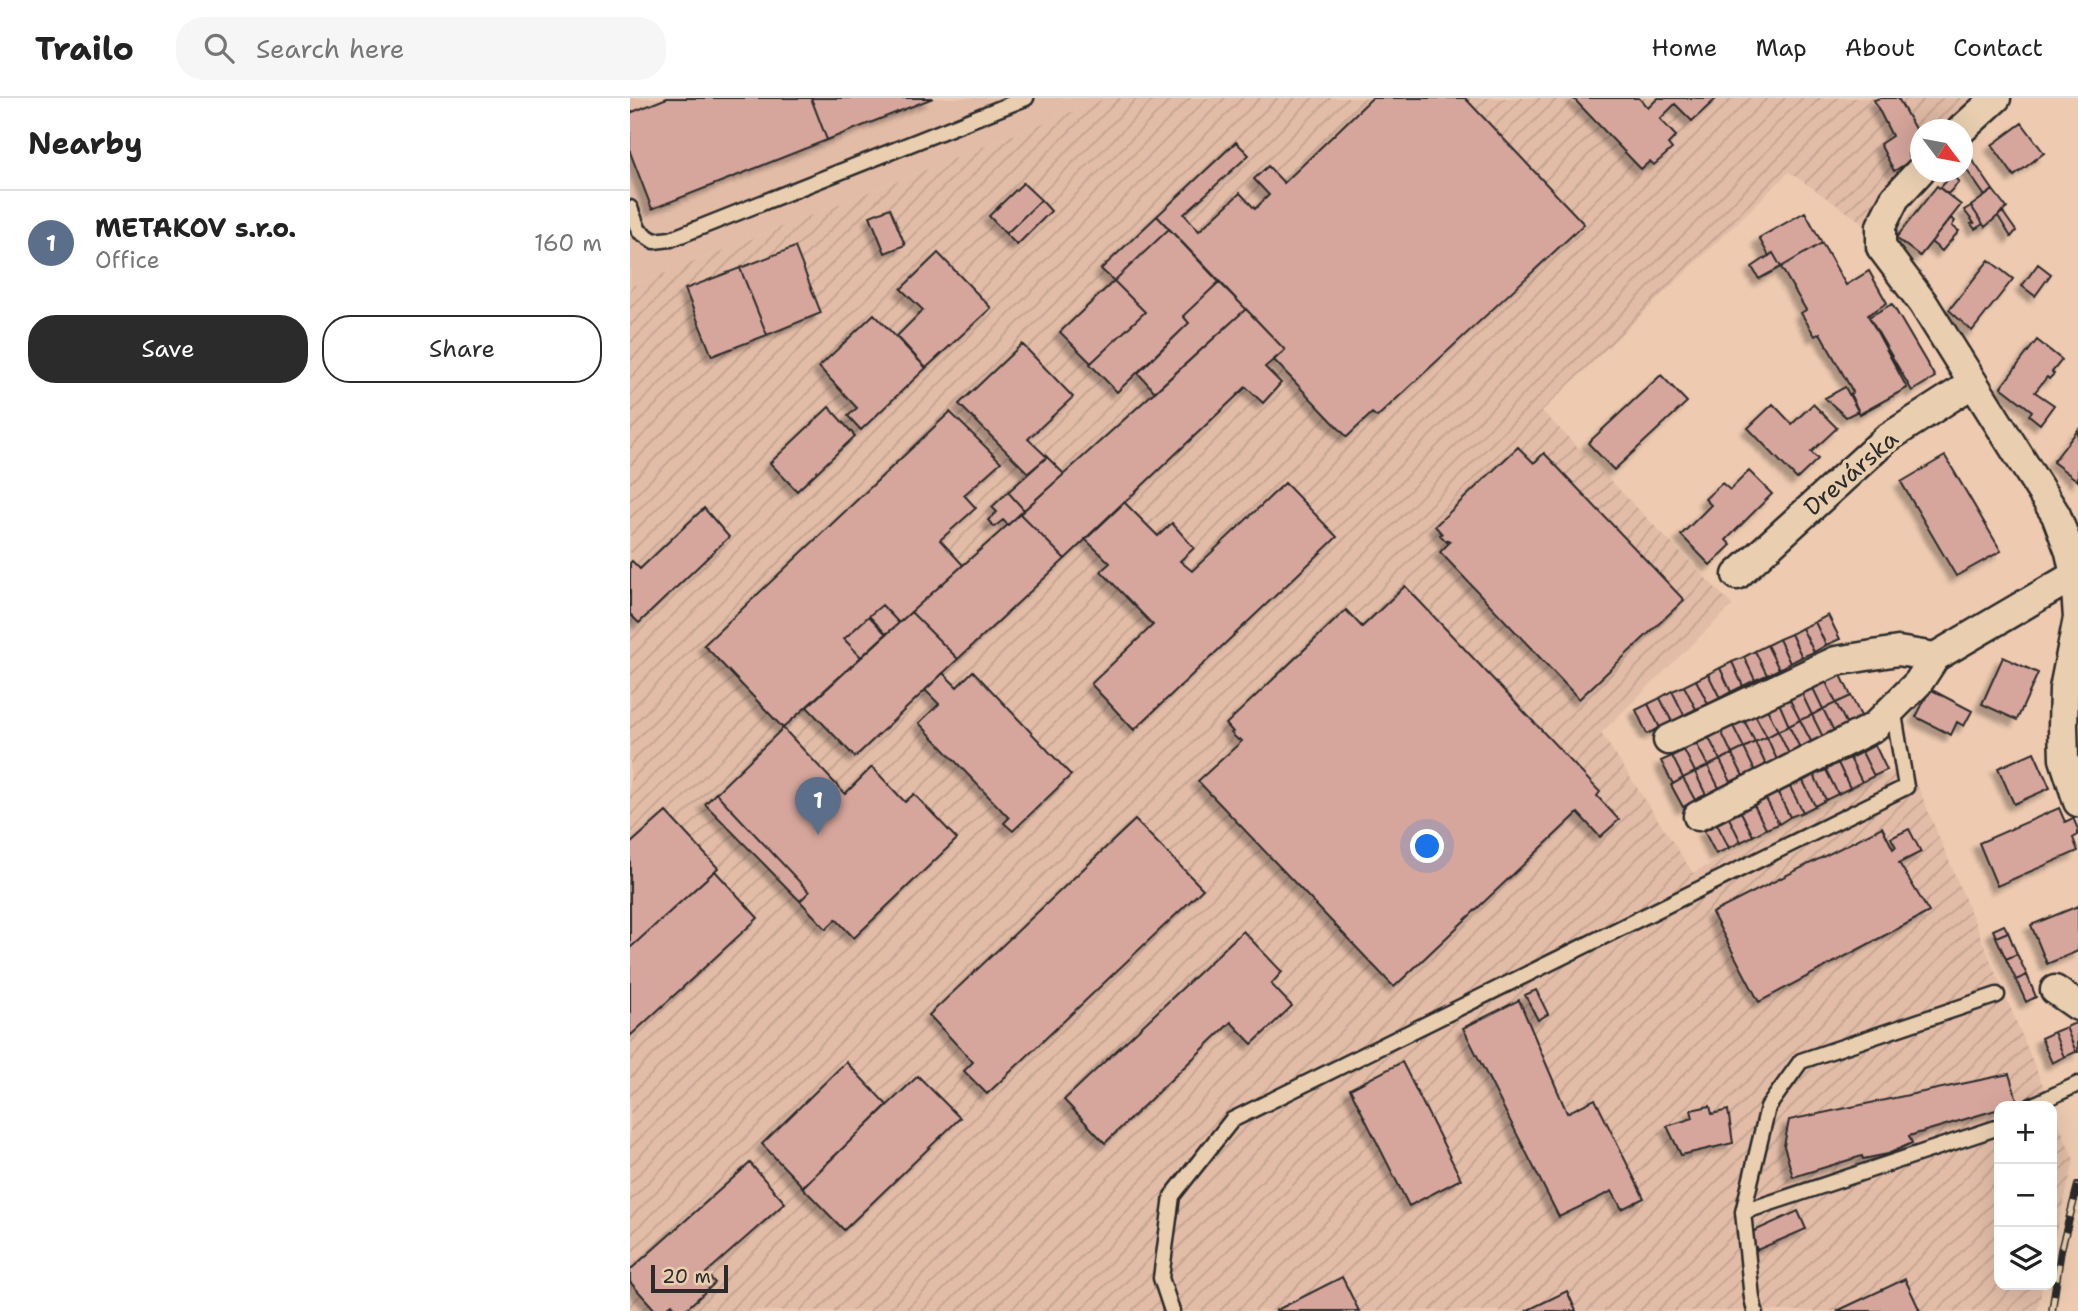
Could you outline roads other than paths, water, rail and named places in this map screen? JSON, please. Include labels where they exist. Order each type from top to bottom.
[{"type":"street","points":[[1973,119],[1996,98]]},
{"type":"street","points":[[1910,182],[1895,198],[1881,226],[1881,247],[1923,303],[2056,515],[2070,552],[2075,575],[2078,618],[2064,690],[2064,760],[2078,802]]},
{"type":"street","name":"Drevárska","points":[[1737,575],[1886,439],[1973,383]]},
{"type":"street","points":[[1698,816],[1874,727],[1918,683],[1935,657],[2075,575]]},
{"type":"street","points":[[1668,740],[1836,661],[1898,651],[1935,657]]},
{"type":"street","points":[[2055,990],[2078,1006]]},
{"type":"lane","points":[[630,208],[639,231],[654,241],[671,239],[1026,98]]},
{"type":"lane","points":[[1172,1311],[1161,1278],[1172,1196],[1232,1120],[1906,787],[1893,708]]},
{"type":"lane","points":[[1755,1311],[1743,1212],[1768,1107],[1801,1061],[1997,995]]},
{"type":"lane","points":[[2042,1101],[2078,1084]]},
{"type":"lane","points":[[1743,1212],[1994,1128]]},
{"type":"railway","points":[[2052,1311],[2061,1250],[2078,1185]]},
{"type":"place","name":"METAKOV s.r.o.","points":[[818,835]]}]
